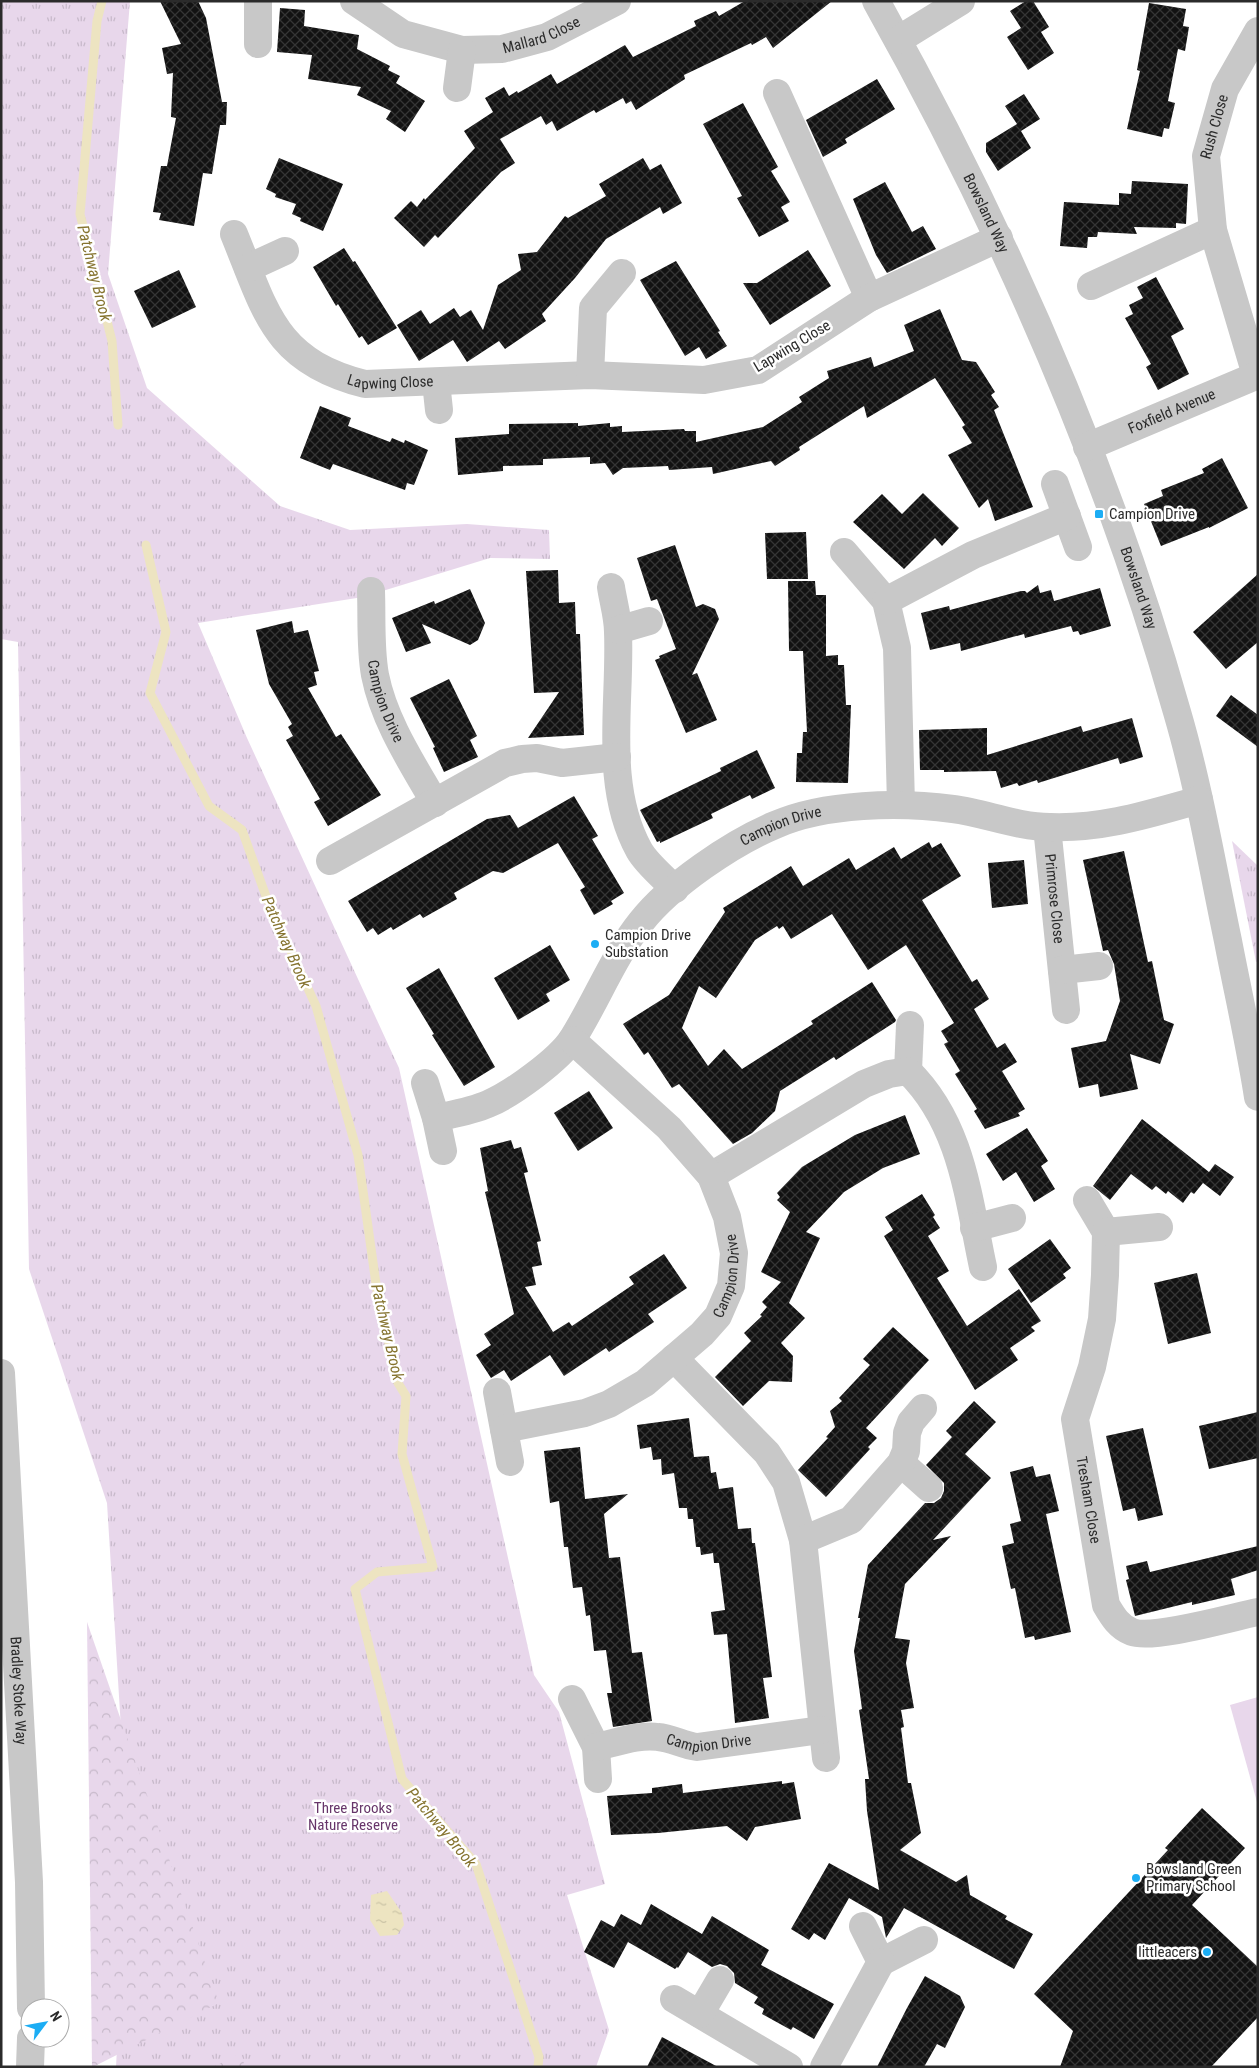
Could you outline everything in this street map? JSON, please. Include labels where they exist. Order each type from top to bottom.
[{"type":"street","points":[[258,1],[258,44]]},
{"type":"street","name":"Mallard Close","points":[[354,1],[403,34],[462,50],[502,48],[547,37],[617,1]]},
{"type":"street","name":"Bowsland Way","points":[[876,1],[941,120],[999,238],[1031,309],[1087,447],[1150,623],[1178,713],[1199,800],[1258,1097]]},
{"type":"street","points":[[898,40],[961,1]]},
{"type":"street","name":"Rush Close","points":[[1257,375],[1213,230],[1206,156],[1225,89],[1258,31]]},
{"type":"street","points":[[457,88],[462,50]]},
{"type":"street","points":[[777,93],[868,298]]},
{"type":"street","points":[[1091,286],[1213,230]]},
{"type":"street","name":"Lapwing Close","points":[[234,234],[270,319],[280,335],[296,352],[316,366],[340,378],[365,384],[590,375],[704,380],[758,370],[868,298],[999,238]]},
{"type":"street","points":[[248,268],[285,251]]},
{"type":"street","points":[[590,375],[593,308],[622,273]]},
{"type":"street","name":"Foxfield Avenue","points":[[1087,447],[1257,375]]},
{"type":"street","points":[[436,382],[439,410]]},
{"type":"street","points":[[1055,484],[1078,547]]},
{"type":"street","points":[[886,601],[973,555],[1067,516]]},
{"type":"street","points":[[844,552],[886,601],[897,648],[901,805]]},
{"type":"street","points":[[610,587],[618,630],[617,757],[620,792],[626,824],[639,852],[675,889]]},
{"type":"street","name":"Campion Drive","points":[[371,591],[375,675],[386,709],[405,750],[435,802]]},
{"type":"street","points":[[618,630],[649,621]]},
{"type":"street","points":[[330,860],[505,763],[537,758],[562,763],[617,757]]},
{"type":"street","name":"Campion Drive","points":[[436,1118],[473,1110],[491,1103],[541,1070],[572,1040],[612,966],[641,922],[675,889],[710,861],[744,840],[777,824],[812,814],[856,806],[901,805],[953,809],[1047,828],[1096,826],[1199,800]]},
{"type":"street","name":"Primrose Close","points":[[1047,828],[1066,1010]]},
{"type":"street","points":[[1062,970],[1100,966]]},
{"type":"street","points":[[910,1026],[908,1071],[935,1102],[957,1147],[983,1267]]},
{"type":"street","name":"Campion Drive","points":[[504,1429],[584,1414],[610,1404],[645,1383],[702,1334],[718,1316],[731,1286],[734,1253],[727,1217],[711,1176],[669,1128],[572,1040]]},
{"type":"street","points":[[711,1176],[864,1084],[888,1074],[908,1071]]},
{"type":"street","points":[[425,1083],[436,1118],[443,1152]]},
{"type":"street","name":"Tresham Close","points":[[1088,1200],[1106,1232],[1106,1275],[1102,1319],[1092,1367],[1075,1419],[1106,1605],[1115,1621],[1134,1633],[1158,1633],[1258,1612]]},
{"type":"street","points":[[974,1228],[1012,1218]]},
{"type":"street","points":[[1106,1232],[1159,1226]]},
{"type":"street","points":[[674,1358],[767,1453],[777,1465],[786,1482],[803,1540],[821,1730],[826,1758]]},
{"type":"street","name":"Bradley Stoke Way","points":[[1,1373],[29,1882],[32,1998]]},
{"type":"street","points":[[497,1392],[510,1462]]},
{"type":"street","points":[[803,1540],[851,1520],[901,1463],[906,1451],[907,1433],[911,1422],[923,1408]]},
{"type":"street","points":[[901,1463],[929,1488]]},
{"type":"street","points":[[572,1699],[596,1747],[598,1779]]},
{"type":"street","name":"Campion Drive","points":[[596,1747],[640,1738],[659,1737],[682,1745],[697,1747],[821,1730]]},
{"type":"street","points":[[863,1926],[881,1962]]},
{"type":"street","points":[[824,2067],[881,1962],[924,1940]]},
{"type":"street","points":[[700,2014],[720,1980]]},
{"type":"street","points":[[674,1999],[789,2067]]},
{"type":"street","points":[[30,2048],[30,2067]]},
{"type":"green space","name":"Three Brooks Nature Reserve","points":[[1,1],[130,1],[108,274],[147,388],[280,506],[350,530],[467,524],[549,530],[550,559],[490,558],[363,597],[198,623],[247,738],[399,1068],[534,1675],[559,1712],[605,1884],[567,1895],[609,2030],[596,2067],[116,2067],[128,1841],[107,1503],[29,1269],[18,642],[1,639]]},
{"type":"green space","points":[[1232,841],[1258,866],[1258,961],[1256,962]]},
{"type":"green space","points":[[87,1622],[219,2003],[93,2067],[92,2067]]},
{"type":"green space","points":[[1258,1697],[1258,1802],[1257,1802],[1230,1705]]},
{"type":"green space","points":[[241,2053],[245,2067],[213,2067]]},
{"type":"water","points":[[387,1891],[402,1913],[404,1925],[397,1935],[380,1936],[370,1920],[371,1895]]},
{"type":"building","points":[[160,1],[198,1],[206,18],[222,102],[227,102],[226,125],[220,125],[212,174],[203,173],[194,226],[159,220],[161,213],[153,212],[161,166],[167,166],[176,118],[171,117],[173,73],[167,74],[162,48],[181,44]]},
{"type":"building","points":[[745,1],[832,1],[773,48],[766,37],[752,45],[751,43],[684,75],[685,79],[636,110],[631,101],[626,104],[623,98],[596,113],[594,110],[557,131],[552,121],[546,125],[541,116],[500,139],[515,163],[501,172],[438,238],[435,235],[424,247],[394,218],[411,201],[417,207],[475,148],[464,131],[493,112],[485,98],[504,87],[509,96],[517,91],[518,93],[551,74],[557,84],[625,45],[633,57],[696,26],[694,21],[716,11],[719,16]]},
{"type":"building","points":[[1026,1],[1033,1],[1049,27],[1041,32],[1054,53],[1028,70],[1007,37],[1021,28],[1010,11]]},
{"type":"building","points":[[1149,3],[1186,9],[1183,26],[1189,27],[1185,51],[1178,49],[1168,101],[1175,103],[1169,129],[1164,128],[1162,137],[1127,129],[1140,71],[1137,70]]},
{"type":"building","points":[[280,8],[305,10],[304,26],[359,35],[357,49],[390,66],[388,70],[400,76],[396,83],[425,101],[405,132],[386,119],[391,111],[357,95],[361,87],[308,79],[312,55],[277,52]]},
{"type":"building","points":[[877,79],[895,109],[845,139],[847,143],[823,157],[806,120]]},
{"type":"building","points":[[1024,94],[1040,119],[1021,131],[1031,148],[998,171],[986,152],[986,143],[1017,124],[1005,106]]},
{"type":"building","points":[[743,103],[778,167],[771,171],[790,202],[781,207],[789,221],[759,237],[737,198],[742,196],[703,124]]},
{"type":"building","points":[[279,158],[343,184],[323,231],[300,221],[301,218],[292,214],[296,204],[275,197],[276,194],[266,189]]},
{"type":"building","points":[[643,158],[650,170],[661,164],[682,203],[663,214],[660,207],[606,239],[575,278],[542,314],[546,321],[505,349],[499,341],[467,362],[453,340],[419,361],[397,325],[421,310],[430,324],[454,308],[460,317],[471,310],[483,330],[498,285],[521,270],[518,254],[537,252],[565,216],[568,218],[606,196],[599,184]]},
{"type":"building","points":[[1132,181],[1188,184],[1186,224],[1176,223],[1176,228],[1134,227],[1137,234],[1098,232],[1097,237],[1088,237],[1087,248],[1060,246],[1064,202],[1119,205],[1119,193],[1131,194]]},
{"type":"building","points":[[885,182],[912,232],[923,226],[936,249],[887,273],[876,255],[853,199]]},
{"type":"building","points":[[344,248],[353,262],[355,261],[397,328],[368,345],[362,336],[359,338],[338,304],[336,306],[313,267]]},
{"type":"building","points":[[808,250],[831,286],[770,325],[743,283],[757,283]]},
{"type":"building","points":[[676,261],[720,331],[718,332],[727,346],[706,359],[699,347],[685,356],[640,280]]},
{"type":"building","points":[[179,270],[196,307],[152,328],[134,291]]},
{"type":"building","points":[[1156,277],[1184,329],[1171,336],[1189,374],[1158,390],[1146,367],[1151,364],[1125,318],[1133,314],[1129,305],[1143,298],[1137,287]]},
{"type":"building","points":[[940,309],[962,360],[976,362],[995,392],[991,395],[999,407],[994,410],[1033,507],[995,521],[988,499],[979,508],[948,455],[972,443],[962,427],[965,425],[935,378],[867,418],[864,406],[799,447],[800,450],[775,466],[771,461],[713,474],[712,467],[669,470],[668,466],[623,468],[613,475],[605,463],[590,464],[590,457],[543,459],[543,465],[503,466],[503,471],[458,475],[455,438],[509,434],[509,424],[578,423],[578,426],[610,423],[610,427],[622,426],[622,432],[684,429],[685,431],[696,431],[696,442],[763,427],[802,402],[799,397],[829,378],[827,371],[871,357],[874,367],[914,351],[904,325]]},
{"type":"building","points":[[320,406],[351,418],[348,426],[390,442],[392,438],[404,443],[405,440],[428,450],[414,485],[407,483],[405,490],[333,464],[330,470],[300,458]]},
{"type":"building","points":[[1222,458],[1248,508],[1209,528],[1161,546],[1144,504],[1163,496],[1161,490],[1204,473],[1202,469]]},
{"type":"building","points":[[923,493],[959,528],[942,546],[935,538],[904,569],[853,522],[882,494],[902,514]]},
{"type":"building","points":[[806,532],[808,579],[767,579],[765,533]]},
{"type":"building","points":[[675,545],[696,607],[703,604],[715,609],[719,619],[692,675],[697,673],[717,720],[686,733],[655,660],[660,658],[659,656],[676,649],[657,599],[651,601],[637,558]]},
{"type":"building","points":[[558,570],[559,603],[575,602],[576,634],[580,634],[584,735],[528,738],[559,692],[534,693],[526,571]]},
{"type":"building","points":[[1258,574],[1258,642],[1226,669],[1193,632]]},
{"type":"building","points":[[788,581],[815,581],[816,595],[826,595],[826,656],[838,655],[838,665],[844,665],[846,705],[851,705],[848,783],[796,782],[797,753],[802,753],[803,732],[807,732],[803,651],[789,651]]},
{"type":"building","points":[[1038,585],[1040,593],[1051,590],[1054,601],[1100,588],[1111,626],[1080,635],[1078,631],[1073,632],[1071,626],[1025,638],[1024,634],[961,651],[960,643],[930,650],[921,613],[949,606],[950,610],[1021,591],[1027,593]]},
{"type":"building","points":[[470,589],[485,623],[478,640],[470,645],[422,624],[431,643],[406,652],[392,618],[434,601],[435,604]]},
{"type":"building","points":[[292,621],[294,633],[308,630],[319,671],[314,672],[317,685],[308,688],[336,737],[341,734],[381,795],[328,826],[314,802],[320,799],[286,740],[293,736],[288,727],[292,724],[269,684],[256,630]]},
{"type":"building","points":[[449,679],[477,736],[470,740],[478,757],[444,772],[433,748],[435,747],[410,698]]},
{"type":"building","points":[[1231,695],[1258,715],[1258,747],[1216,716]]},
{"type":"building","points":[[1132,718],[1143,757],[1120,764],[1118,758],[1038,783],[1037,780],[1019,786],[1017,783],[1001,788],[996,771],[944,772],[944,770],[920,770],[919,730],[987,728],[987,755],[1081,726],[1083,732]]},
{"type":"building","points":[[757,750],[775,788],[752,799],[750,795],[711,814],[713,818],[660,843],[660,841],[657,842],[640,810],[721,771],[720,768]]},
{"type":"building","points":[[574,796],[598,836],[592,839],[624,893],[611,901],[613,904],[594,915],[580,890],[585,887],[558,843],[503,873],[493,871],[454,893],[457,899],[423,918],[420,914],[393,930],[391,927],[378,935],[373,928],[367,932],[348,901],[487,819],[510,815],[518,828]]},
{"type":"building","points":[[929,842],[932,848],[941,843],[961,876],[922,900],[972,982],[977,979],[989,999],[974,1009],[997,1048],[1005,1043],[1017,1062],[1002,1071],[1025,1109],[1018,1113],[1020,1116],[985,1129],[974,1111],[977,1109],[955,1074],[960,1071],[944,1044],[948,1042],[941,1031],[954,1023],[906,945],[868,970],[832,914],[791,939],[783,926],[779,929],[777,926],[755,940],[716,998],[699,986],[682,1028],[708,1066],[724,1049],[742,1069],[813,1024],[811,1021],[872,982],[896,1020],[836,1060],[834,1057],[780,1091],[775,1111],[752,1133],[733,1144],[679,1084],[672,1088],[648,1052],[644,1055],[623,1024],[669,995],[725,912],[723,908],[791,866],[803,886],[849,858],[856,870],[894,847],[901,859]]},
{"type":"building","points":[[1124,851],[1148,962],[1152,961],[1164,1020],[1174,1024],[1160,1064],[1130,1054],[1138,1089],[1100,1097],[1098,1084],[1079,1088],[1071,1048],[1106,1041],[1120,1001],[1114,964],[1108,950],[1103,951],[1083,860]]},
{"type":"building","points":[[1024,860],[1028,904],[992,908],[988,863]]},
{"type":"building","points":[[550,945],[570,980],[546,994],[550,1001],[518,1020],[494,978]]},
{"type":"building","points":[[439,968],[495,1067],[464,1086],[432,1035],[434,1034],[406,988]]},
{"type":"building","points":[[589,1091],[613,1128],[578,1151],[554,1113]]},
{"type":"building","points":[[905,1115],[920,1154],[883,1168],[844,1192],[806,1232],[820,1238],[789,1303],[805,1318],[781,1343],[793,1356],[792,1382],[769,1381],[743,1406],[715,1377],[751,1341],[744,1333],[762,1316],[760,1315],[767,1307],[762,1302],[781,1282],[761,1272],[790,1212],[777,1200],[780,1197],[777,1193],[802,1167],[855,1135]]},
{"type":"building","points":[[1142,1119],[1209,1172],[1215,1164],[1234,1177],[1220,1196],[1203,1183],[1194,1194],[1191,1192],[1183,1203],[1168,1191],[1166,1194],[1156,1186],[1152,1190],[1131,1174],[1110,1200],[1093,1186]]},
{"type":"building","points":[[1027,1128],[1048,1161],[1041,1166],[1055,1189],[1034,1202],[1016,1172],[1003,1181],[986,1154]]},
{"type":"building","points":[[511,1140],[514,1149],[521,1147],[528,1172],[524,1173],[541,1241],[537,1242],[542,1265],[532,1267],[536,1285],[525,1287],[553,1332],[569,1322],[572,1326],[634,1284],[629,1277],[664,1254],[687,1288],[648,1314],[654,1322],[609,1352],[606,1348],[564,1376],[550,1355],[511,1381],[504,1370],[491,1378],[476,1355],[491,1345],[484,1334],[514,1314],[485,1192],[488,1191],[480,1148]]},
{"type":"building","points":[[922,1194],[935,1215],[933,1217],[940,1228],[928,1236],[949,1271],[937,1278],[967,1326],[1019,1289],[1041,1321],[1031,1327],[1035,1331],[1010,1348],[1018,1360],[975,1390],[884,1236],[893,1230],[885,1217]]},
{"type":"building","points":[[1050,1239],[1071,1268],[1063,1274],[1066,1278],[1031,1303],[1008,1269]]},
{"type":"building","points":[[1197,1273],[1211,1333],[1168,1344],[1154,1283]]},
{"type":"building","points":[[893,1327],[929,1360],[866,1428],[877,1438],[868,1447],[870,1449],[826,1497],[798,1470],[828,1438],[826,1437],[835,1427],[830,1411],[842,1401],[839,1398],[870,1365],[863,1359]]},
{"type":"building","points":[[974,1401],[996,1422],[965,1454],[991,1478],[933,1540],[951,1536],[905,1584],[895,1638],[910,1640],[906,1663],[914,1708],[901,1710],[904,1727],[901,1728],[908,1783],[911,1783],[921,1833],[900,1850],[956,1882],[967,1875],[970,1895],[1007,1916],[1005,1919],[1033,1934],[1014,1969],[904,1908],[886,1938],[882,1917],[849,1898],[825,1940],[814,1933],[809,1940],[791,1929],[829,1863],[879,1890],[867,1811],[865,1779],[869,1779],[859,1710],[862,1709],[854,1651],[868,1565],[925,1503],[934,1503],[941,1498],[944,1491],[944,1483],[926,1465],[952,1437],[946,1431]]},
{"type":"building","points":[[1258,1412],[1258,1458],[1209,1469],[1199,1426]]},
{"type":"building","points":[[689,1418],[694,1457],[709,1456],[711,1473],[716,1472],[719,1489],[733,1487],[738,1529],[751,1528],[752,1543],[755,1543],[772,1677],[763,1678],[769,1718],[735,1723],[727,1634],[714,1635],[711,1612],[725,1610],[719,1563],[714,1563],[713,1553],[701,1555],[700,1547],[696,1547],[693,1519],[688,1519],[687,1508],[679,1508],[674,1473],[662,1475],[661,1459],[653,1460],[651,1447],[640,1449],[637,1425]]},
{"type":"building","points":[[1143,1428],[1163,1515],[1138,1521],[1135,1508],[1123,1511],[1106,1436]]},
{"type":"building","points":[[580,1447],[585,1499],[628,1494],[604,1514],[609,1558],[620,1557],[632,1653],[642,1652],[652,1721],[613,1727],[607,1693],[612,1693],[606,1650],[594,1651],[590,1615],[586,1616],[582,1587],[573,1588],[568,1547],[564,1547],[559,1501],[550,1503],[544,1451]]},
{"type":"building","points":[[1033,1466],[1036,1477],[1050,1474],[1059,1511],[1046,1514],[1071,1632],[1035,1640],[1034,1636],[1025,1638],[1015,1588],[1011,1589],[1002,1546],[1014,1543],[1010,1524],[1021,1521],[1010,1472]]},
{"type":"building","points":[[1258,1546],[1258,1570],[1231,1579],[1235,1595],[1192,1605],[1192,1602],[1135,1616],[1126,1580],[1129,1579],[1126,1566],[1147,1561],[1150,1572]]},
{"type":"building","points":[[782,1781],[782,1784],[794,1782],[801,1819],[755,1827],[747,1841],[727,1826],[658,1833],[611,1835],[607,1796],[652,1793],[652,1788],[682,1784],[683,1793]]},
{"type":"building","points":[[1202,1808],[1245,1848],[1192,1905],[1258,1967],[1258,2017],[1211,2067],[1060,2067],[1073,2031],[1034,1994],[1168,1850],[1165,1848]]},
{"type":"building","points":[[651,1904],[702,1934],[712,1916],[769,1950],[761,1965],[834,2004],[814,2039],[793,2027],[791,2030],[762,2014],[764,2009],[754,2003],[758,1997],[735,1983],[734,1973],[727,1966],[720,1964],[712,1967],[688,1952],[678,1968],[675,1969],[628,1942],[614,1968],[584,1952],[601,1920],[614,1927],[621,1914],[641,1925]]},
{"type":"building","points":[[925,1976],[960,1996],[965,2007],[945,2048],[937,2044],[924,2067],[877,2067],[907,2008]]},
{"type":"building","points":[[662,2037],[718,2067],[647,2067]]},
{"type":"waterway","name":"Patchway Brook","points":[[102,1],[97,21],[80,214],[112,341],[118,425]]},
{"type":"waterway","name":"Patchway Brook","points":[[146,545],[166,632],[150,693],[209,806],[242,830],[267,899],[316,1006],[358,1155],[377,1291],[398,1383],[406,1396],[402,1454],[433,1567],[377,1572],[355,1589],[402,1779],[476,1864],[539,2057],[538,2067]]},
{"type":"place","name":"Campion Drive","points":[[1099,514]]},
{"type":"place","name":"Campion Drive Substation","points":[[595,944]]},
{"type":"place","name":"Bowsland Green Primary School","points":[[1136,1878]]},
{"type":"place","name":"littleacers","points":[[1207,1952]]}]
